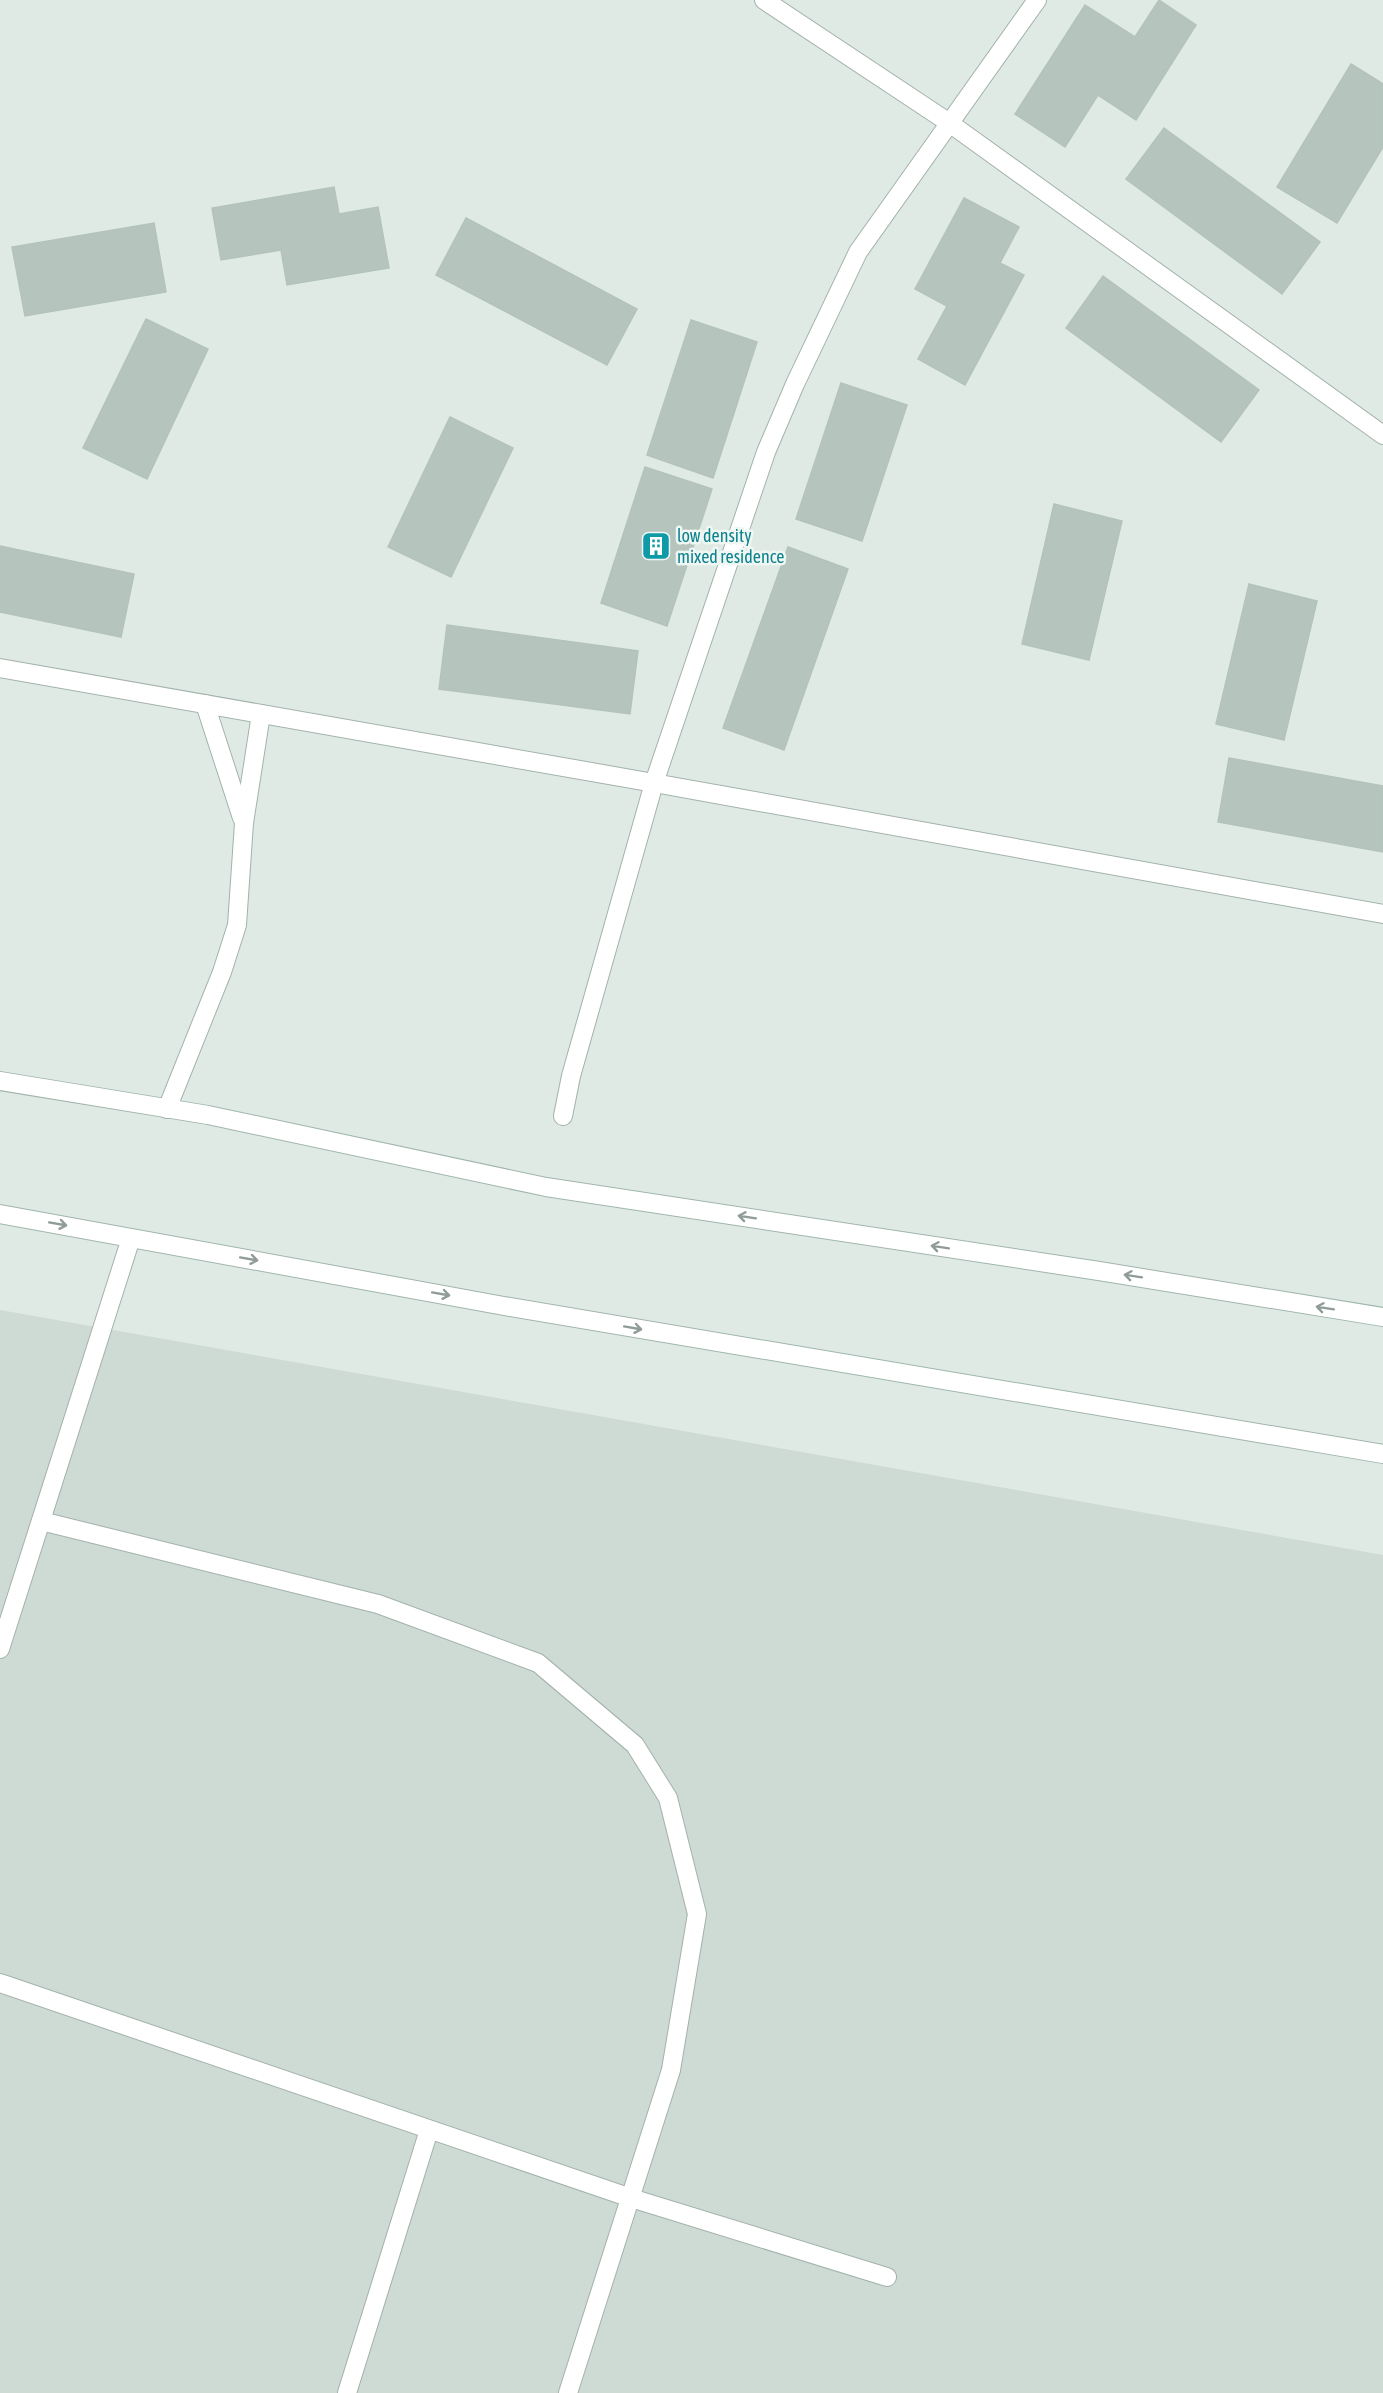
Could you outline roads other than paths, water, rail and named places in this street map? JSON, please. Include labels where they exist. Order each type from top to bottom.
[{"type":"street","points":[[764,0],[948,122],[1383,435]]},
{"type":"street","points":[[563,1116],[571,1076],[654,783],[766,452],[795,384],[858,252],[948,122],[1037,0]]},
{"type":"street","points":[[0,668],[1383,914]]},
{"type":"street","points":[[205,704],[244,823]]},
{"type":"street","points":[[167,1108],[222,972],[237,925],[244,823],[261,714]]},
{"type":"street","points":[[0,1081],[208,1115],[546,1187],[1099,1271],[1383,1317]]},
{"type":"street","points":[[0,1214],[504,1306],[1383,1454]]},
{"type":"street","points":[[0,1649],[131,1238]]},
{"type":"street","points":[[41,1521],[378,1604],[538,1663],[635,1745],[668,1798],[697,1914],[671,2070],[568,2393]]},
{"type":"street","points":[[0,1983],[631,2198],[887,2277]]},
{"type":"street","points":[[347,2393],[429,2130]]},
{"type":"place","name":"low density mixed residence","points":[[656,546]]}]
